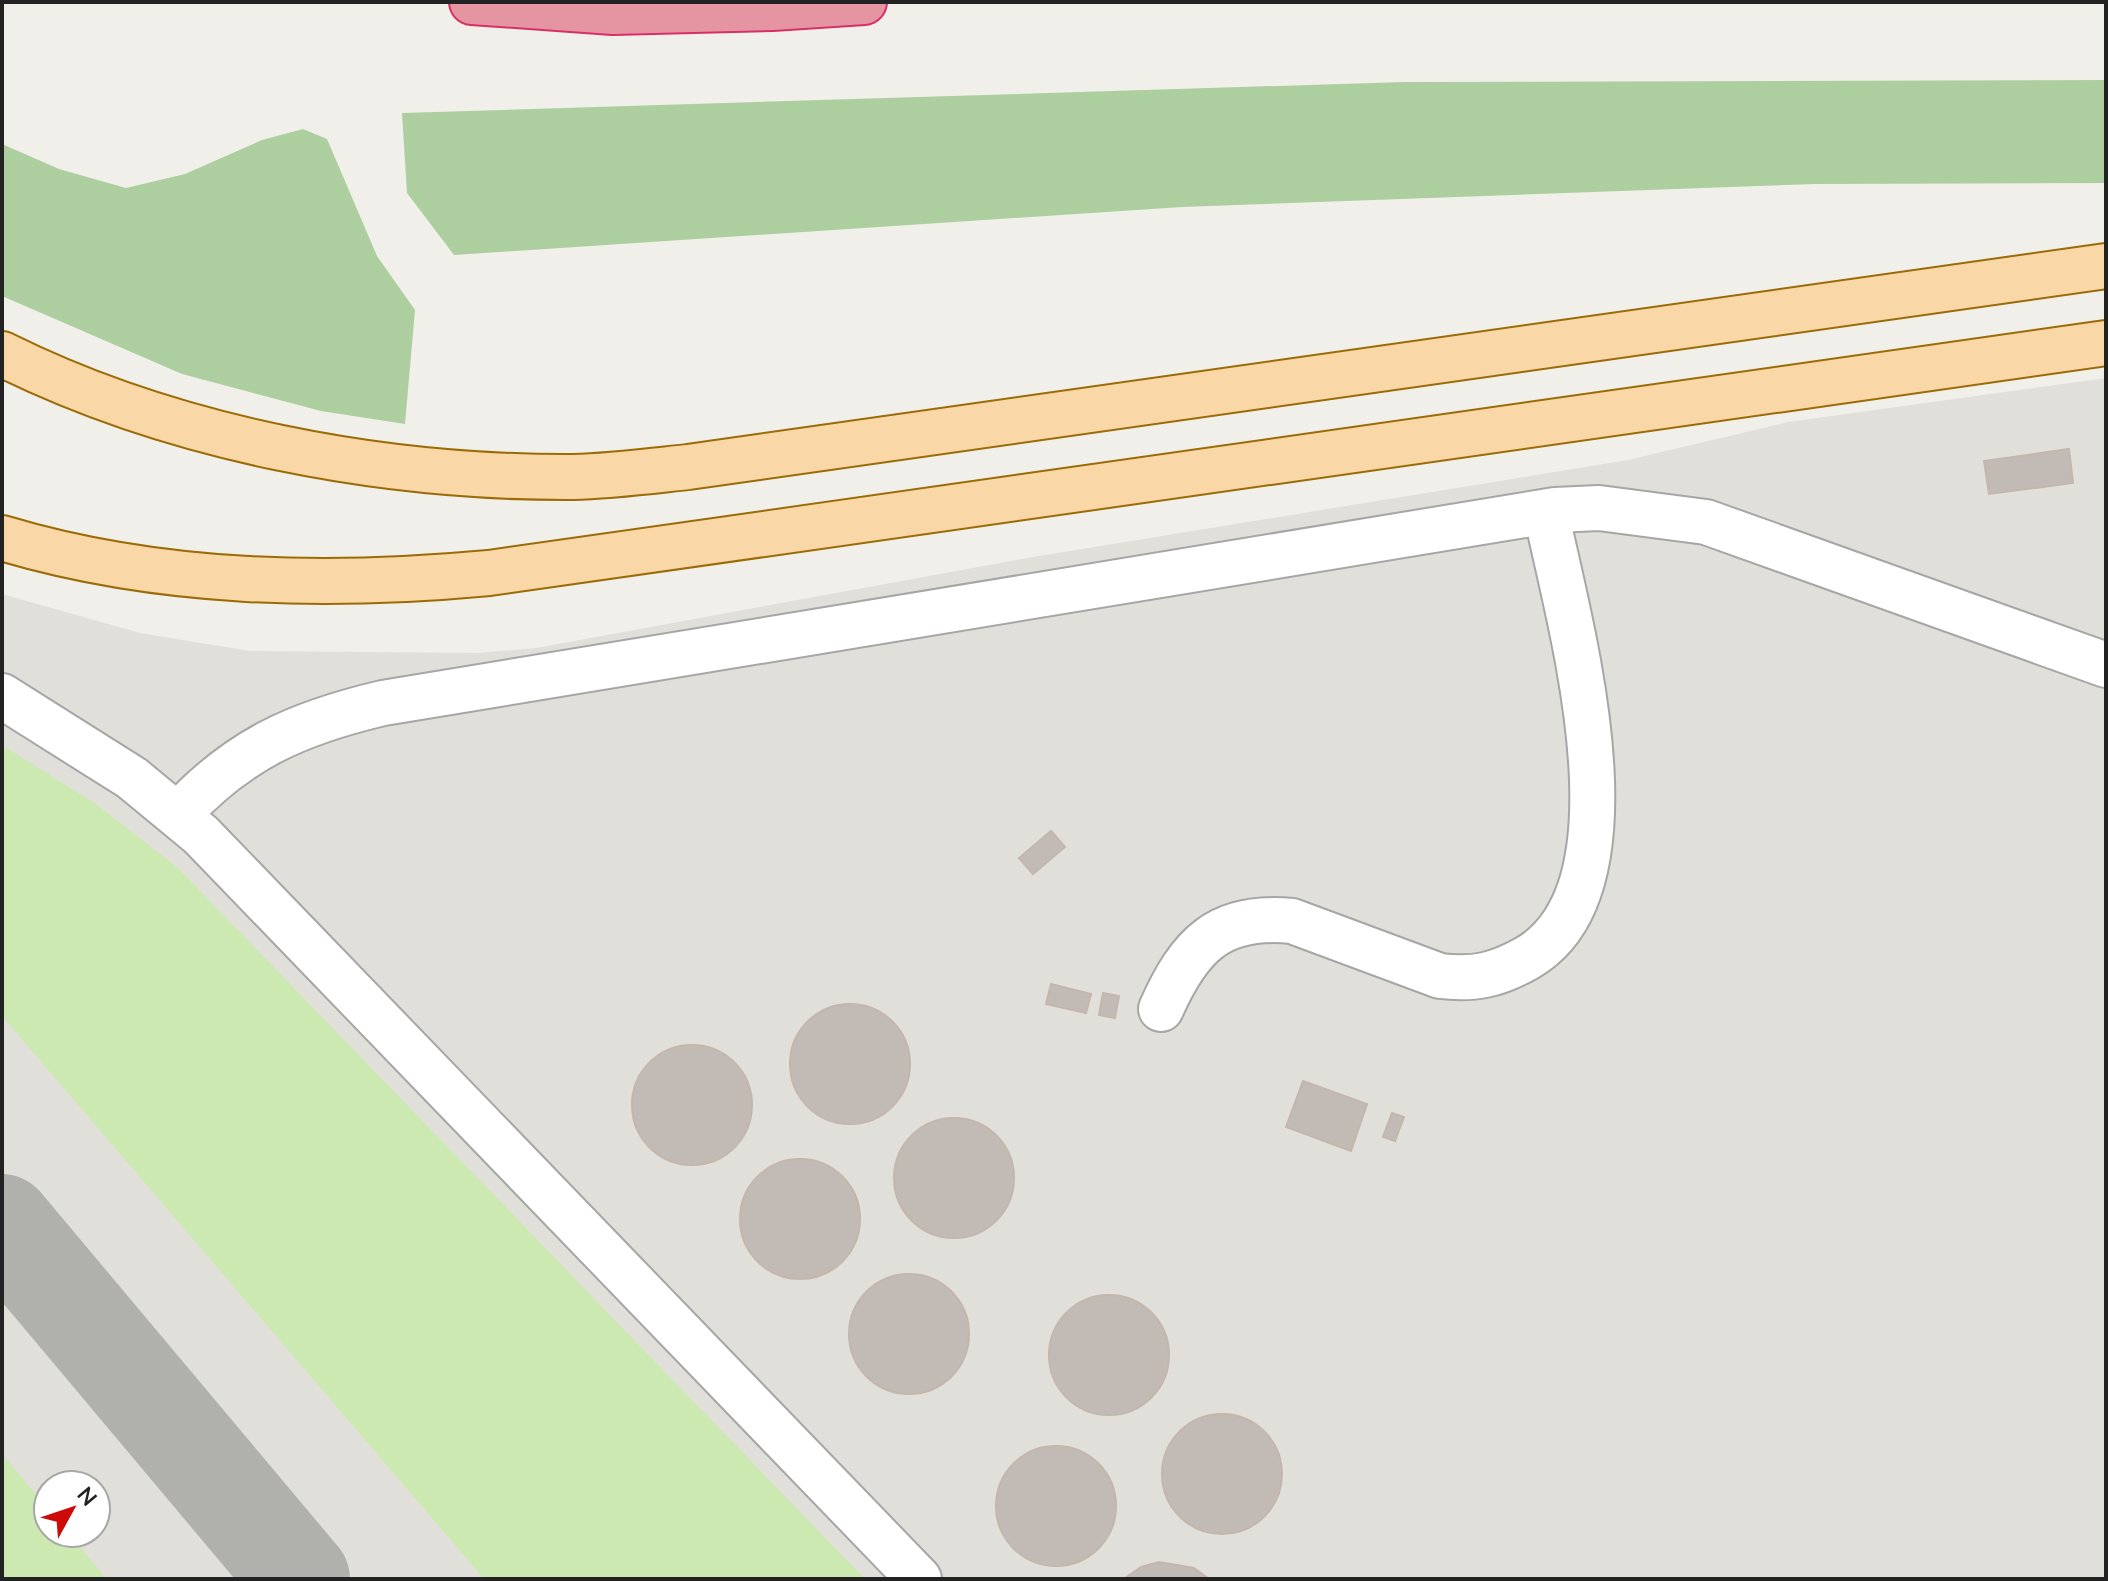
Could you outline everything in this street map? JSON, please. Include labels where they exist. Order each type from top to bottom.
[{"type":"highway","points":[[472,2],[613,12],[864,2]]},
{"type":"main road","points":[[2,354],[52,379],[179,424],[297,450],[445,471],[574,477],[688,467],[2106,266]]},
{"type":"main road","points":[[2,538],[148,570],[265,580],[381,583],[489,573],[2106,343]]},
{"type":"lane","points":[[178,815],[209,780],[238,758],[290,730],[383,703],[1546,512],[1599,508],[1706,522],[2106,665]]},
{"type":"lane","points":[[1161,1009],[1177,972],[1195,950],[1214,933],[1243,923],[1267,919],[1292,921],[1440,976],[1464,979],[1491,977],[1516,964],[1539,951],[1561,926],[1583,875],[1592,839],[1594,790],[1586,716],[1546,512]]},
{"type":"lane","points":[[2,696],[106,761],[178,815],[247,882],[919,1579]]},
{"type":"shaded area","points":[[2106,378],[2106,1579],[2,1579],[2,594],[140,633],[250,651],[479,653],[536,648],[1027,558],[1628,460],[1788,422]]},
{"type":"green space","points":[[2106,80],[2106,183],[1815,184],[1182,207],[454,255],[407,193],[402,113],[1404,82]]},
{"type":"green space","points":[[303,129],[327,139],[377,256],[415,310],[405,424],[321,411],[182,374],[2,296],[2,144],[59,169],[126,188],[185,174],[262,140]]},
{"type":"green space","points":[[2,745],[96,804],[178,868],[865,1579],[484,1579],[2,1016]]},
{"type":"green space","points":[[2,1454],[32,1490],[32,1549],[82,1549],[107,1579],[2,1579]]},
{"type":"building","points":[[2069,449],[2073,483],[1989,494],[1984,461]]},
{"type":"building","points":[[1051,831],[1065,847],[1033,874],[1019,858]]},
{"type":"building","points":[[1051,984],[1091,994],[1086,1013],[1046,1004]]},
{"type":"building","points":[[1103,993],[1119,996],[1115,1018],[1099,1015]]},
{"type":"building","points":[[850,1004],[873,1009],[892,1022],[905,1041],[910,1064],[905,1087],[892,1106],[873,1119],[850,1124],[827,1119],[808,1106],[795,1087],[790,1064],[795,1041],[808,1022],[827,1009]]},
{"type":"building","points":[[692,1045],[715,1050],[734,1063],[747,1082],[752,1105],[747,1128],[734,1147],[715,1160],[692,1165],[669,1160],[650,1147],[637,1128],[632,1105],[637,1082],[650,1063],[669,1050]]},
{"type":"building","points":[[1303,1081],[1367,1104],[1351,1151],[1286,1127]]},
{"type":"building","points":[[1392,1113],[1404,1117],[1395,1141],[1383,1137]]},
{"type":"building","points":[[954,1118],[977,1123],[996,1136],[1009,1155],[1014,1178],[1009,1201],[996,1220],[977,1233],[954,1238],[931,1233],[912,1220],[899,1201],[894,1178],[899,1155],[912,1136],[931,1123]]},
{"type":"building","points":[[800,1159],[823,1164],[842,1177],[855,1196],[860,1219],[855,1242],[842,1261],[823,1274],[800,1279],[777,1274],[758,1261],[745,1242],[740,1219],[745,1196],[758,1177],[777,1164]]},
{"type":"building","points":[[909,1274],[932,1279],[951,1292],[964,1311],[969,1334],[964,1357],[951,1376],[932,1389],[909,1394],[886,1389],[867,1376],[854,1357],[849,1334],[854,1311],[867,1292],[886,1279]]},
{"type":"building","points":[[1109,1295],[1132,1300],[1151,1313],[1164,1332],[1169,1355],[1164,1378],[1151,1397],[1132,1410],[1109,1415],[1086,1410],[1067,1397],[1054,1378],[1049,1355],[1054,1332],[1067,1313],[1086,1300]]},
{"type":"building","points":[[1222,1414],[1245,1419],[1264,1432],[1277,1451],[1282,1474],[1277,1497],[1264,1516],[1245,1529],[1222,1534],[1199,1529],[1180,1516],[1167,1497],[1162,1474],[1167,1451],[1180,1432],[1199,1419]]},
{"type":"building","points":[[1056,1446],[1079,1451],[1098,1464],[1111,1483],[1116,1506],[1111,1529],[1098,1548],[1079,1561],[1056,1566],[1033,1561],[1014,1548],[1001,1529],[996,1506],[1001,1483],[1014,1464],[1033,1451]]},
{"type":"building","points":[[1159,1562],[1194,1568],[1209,1579],[1124,1579],[1141,1567]]},
{"type":"taxiway","points":[[2,1224],[300,1579]]}]
